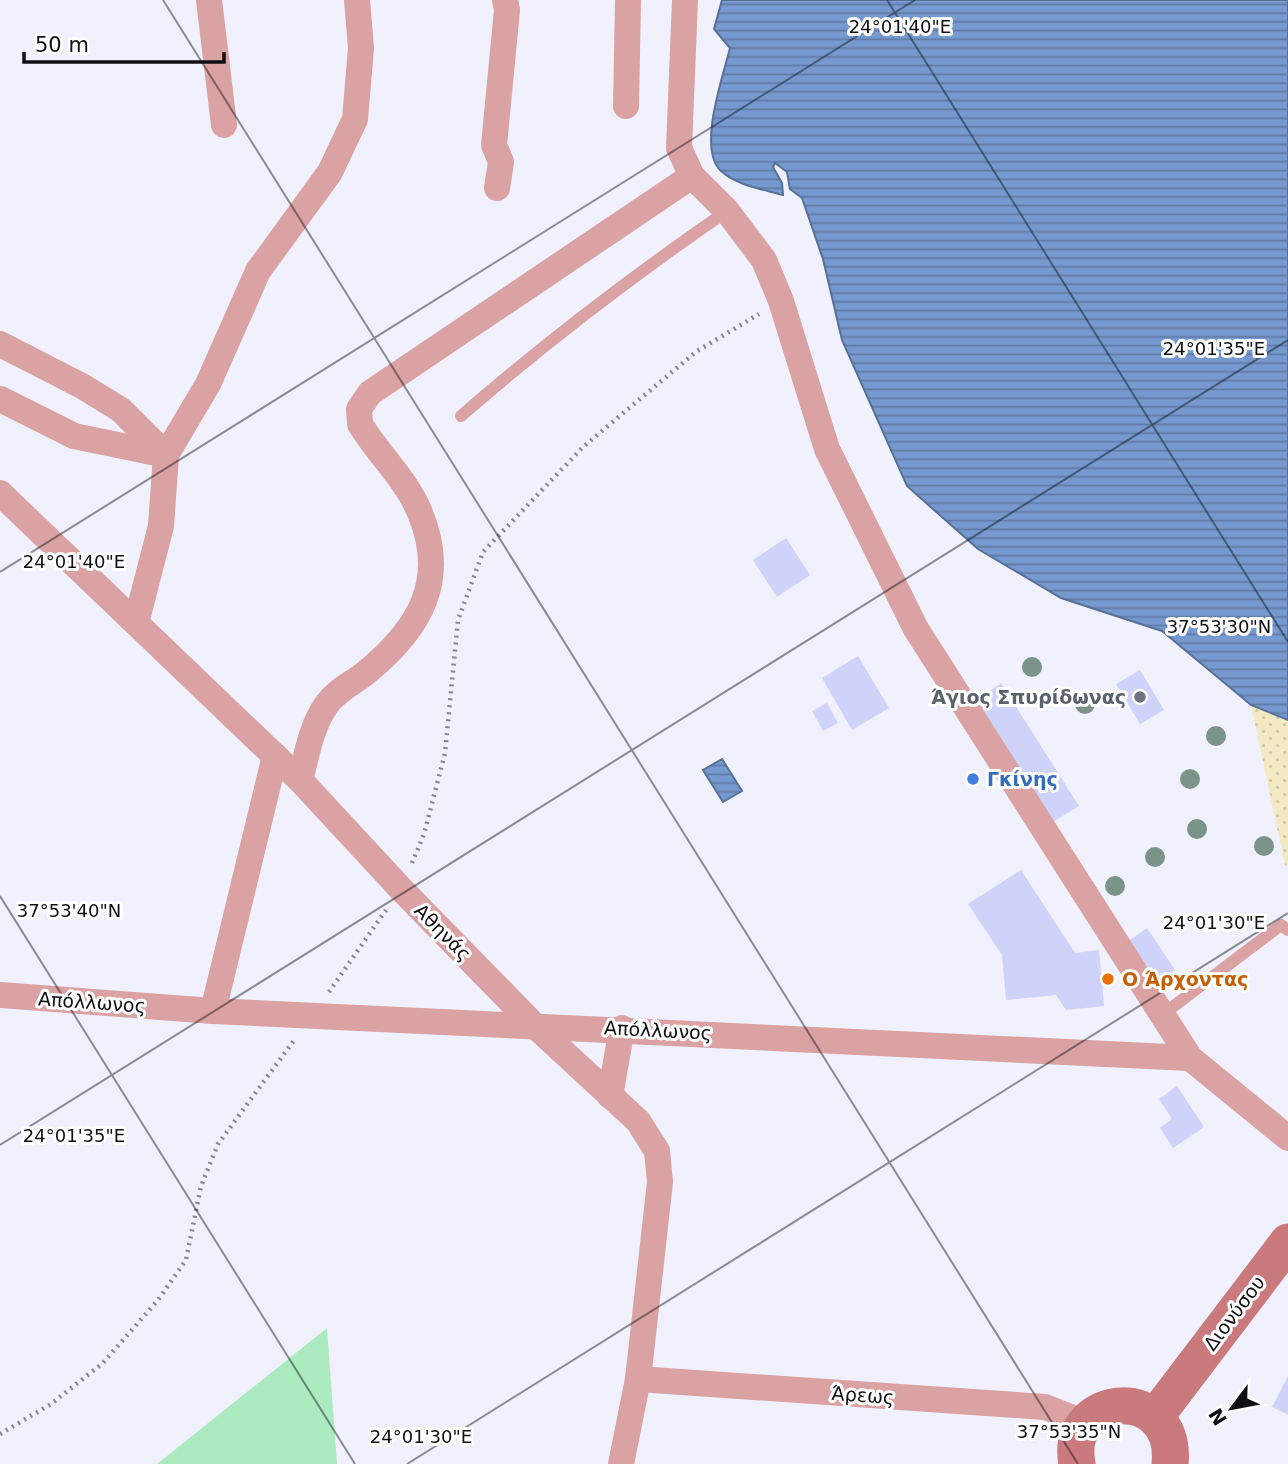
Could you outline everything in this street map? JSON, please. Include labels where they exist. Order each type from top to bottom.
[{"type":"main road","name":"Διονύσου","points":[[1155,1417],[1288,1242]]},
{"type":"main road","points":[[1077,1464],[1077,1437],[1086,1423],[1108,1407],[1124,1405],[1141,1408],[1155,1417],[1166,1430],[1171,1446],[1170,1464]]},
{"type":"street","points":[[209,0],[224,124]]},
{"type":"street","points":[[136,623],[161,526],[166,455],[208,384],[258,271],[330,172],[355,118],[360,48],[357,0]]},
{"type":"street","points":[[497,188],[501,162],[494,145],[506,22],[505,0]]},
{"type":"street","points":[[626,106],[628,0]]},
{"type":"street","points":[[685,0],[679,148],[691,176],[727,211],[764,260],[781,301],[827,449],[916,629],[1190,1058],[1288,1138]]},
{"type":"street","points":[[300,780],[313,731],[326,705],[341,688],[366,673],[405,637],[424,604],[433,567],[420,513],[360,424],[359,409],[370,393],[691,176]]},
{"type":"street","points":[[0,344],[82,386],[121,410],[166,455]]},
{"type":"street","points":[[0,399],[74,436],[166,455]]},
{"type":"street","name":"Αθηνάς","points":[[0,494],[300,780],[401,889],[533,1024],[638,1121],[657,1151],[660,1182],[638,1380],[621,1464]]},
{"type":"street","points":[[213,1011],[275,756]]},
{"type":"street","name":"Απόλλωνος","points":[[0,995],[213,1011],[622,1028],[1190,1058]]},
{"type":"street","points":[[610,1096],[622,1028]]},
{"type":"street","name":"Άρεως","points":[[638,1380],[1045,1407],[1086,1423]]},
{"type":"lane","points":[[461,416],[560,332],[727,211]]},
{"type":"lane","points":[[1163,1015],[1282,925],[1288,930]]},
{"type":"green space","points":[[327,1328],[337,1464],[157,1464]]},
{"type":"sand","points":[[1251,705],[1288,720],[1288,867],[1285,865]]},
{"type":"water","points":[[722,0],[1288,0],[1288,720],[1251,705],[1162,631],[1061,598],[978,549],[907,486],[842,340],[823,259],[802,198],[790,189],[787,172],[775,163],[773,167],[782,183],[783,195],[735,180],[721,171],[714,161],[711,130],[730,48],[714,29]]},
{"type":"water","points":[[722,759],[742,791],[723,802],[703,770]]},
{"type":"building","points":[[786,538],[810,575],[777,597],[753,560]]},
{"type":"building","points":[[858,656],[889,708],[852,730],[822,678]]},
{"type":"building","name":"Άγιος Σπυρίδωνας","points":[[1140,670],[1164,710],[1140,724],[1116,684]]},
{"type":"building","points":[[1001,683],[1079,806],[1046,826],[971,704]]},
{"type":"building","points":[[827,703],[838,723],[823,731],[812,711]]},
{"type":"building","points":[[1021,870],[1075,953],[1099,950],[1104,1006],[1066,1010],[1056,995],[1006,1000],[1002,955],[968,904]]},
{"type":"building","points":[[1147,928],[1175,970],[1157,982],[1130,940]]},
{"type":"building","points":[[1177,1086],[1204,1127],[1173,1148],[1160,1128],[1172,1119],[1159,1099]]},
{"type":"building","points":[[1288,1376],[1288,1415],[1272,1407]]},
{"type":"place","name":"Άγιος Σπυρίδωνας","points":[[1140,697]]},
{"type":"place","name":"Γκίνης","points":[[973,779]]},
{"type":"place","name":"Ο Άρχοντας","points":[[1108,979]]}]
